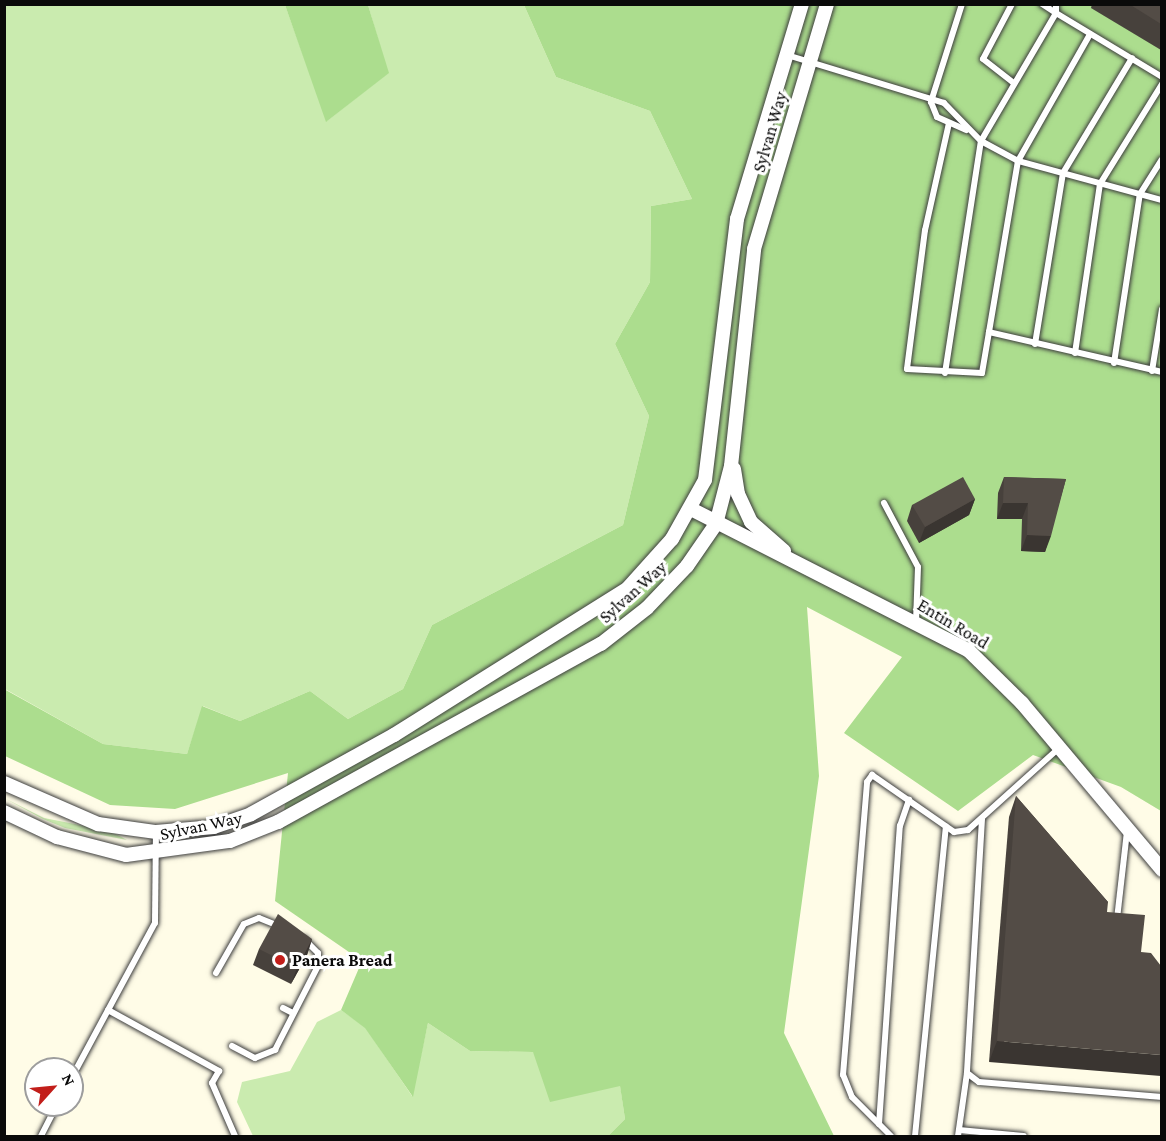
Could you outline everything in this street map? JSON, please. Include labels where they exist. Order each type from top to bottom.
[{"type":"street","name":"Sylvan Way","points":[[4,783],[68,815],[156,832],[214,827],[251,814],[378,744],[612,602],[651,565],[691,509],[705,480],[714,431],[737,219],[802,4]]},
{"type":"street","name":"Sylvan Way","points":[[4,812],[91,848],[156,854],[261,830],[618,633],[687,566],[716,524],[733,451],[754,249],[827,4]]},
{"type":"street","points":[[733,451],[738,494],[752,522],[797,563]]},
{"type":"street","name":"Entin Road","points":[[691,509],[716,524],[916,621],[990,668],[1161,870]]},
{"type":"street","points":[[378,744],[389,760]]},
{"type":"lane","points":[[962,4],[931,102],[937,117],[969,131]]},
{"type":"lane","points":[[1012,4],[983,59],[1014,84]]},
{"type":"lane","points":[[1042,4],[1161,76]]},
{"type":"lane","points":[[945,373],[981,141],[1056,13],[1056,4]]},
{"type":"lane","points":[[949,123],[925,230],[904,364],[913,372],[982,373],[1018,161],[1090,34]]},
{"type":"lane","points":[[787,54],[931,102],[944,103],[981,141],[1018,161],[1161,200]]},
{"type":"lane","points":[[1035,344],[1063,173],[1132,58]]},
{"type":"lane","points":[[1074,353],[1100,184],[1161,84]]},
{"type":"lane","points":[[1114,363],[1140,194],[1161,159]]},
{"type":"lane","points":[[1152,371],[1161,309]]},
{"type":"lane","points":[[989,332],[1114,363],[1161,372]]},
{"type":"lane","points":[[884,503],[918,567],[916,621]]},
{"type":"lane","points":[[891,1137],[852,1096],[843,1075],[867,782],[872,776],[946,827],[968,830],[1059,748]]},
{"type":"lane","points":[[879,1124],[900,826],[909,800]]},
{"type":"lane","points":[[982,819],[967,1073],[958,1133],[1024,1137]]},
{"type":"lane","points":[[915,1137],[946,827]]},
{"type":"lane","points":[[1116,934],[1127,830]]},
{"type":"lane","points":[[83,1057],[154,923],[156,832]]},
{"type":"lane","points":[[216,973],[249,921],[259,918],[286,929]]},
{"type":"lane","points":[[232,1046],[255,1058],[270,1056],[319,959],[315,947],[294,933]]},
{"type":"lane","points":[[284,1008],[293,1013]]},
{"type":"lane","points":[[108,1010],[219,1071],[212,1083],[235,1137]]},
{"type":"lane","points":[[967,1073],[979,1082],[1161,1097]]},
{"type":"lane","points":[[51,1117],[42,1135],[51,1137]]},
{"type":"green space","points":[[6,5],[285,5],[327,121],[388,73],[368,5],[524,5],[556,77],[650,111],[692,199],[651,206],[650,282],[615,344],[649,416],[623,525],[432,625],[403,689],[348,719],[310,691],[240,721],[203,706],[187,754],[103,744],[5,689]]},
{"type":"green space","points":[[285,5],[368,5],[389,73],[326,122]]},
{"type":"green space","points":[[524,5],[1161,5],[1161,811],[1121,787],[1033,755],[958,811],[844,733],[902,657],[807,607],[819,776],[784,1033],[834,1136],[608,1136],[625,1119],[620,1086],[550,1102],[533,1052],[470,1051],[428,1023],[413,1097],[365,1028],[341,1010],[362,961],[275,901],[288,773],[175,809],[110,805],[5,756],[4,689],[103,744],[187,754],[202,706],[240,721],[310,691],[348,719],[403,689],[432,625],[623,525],[649,416],[615,344],[650,282],[651,206],[692,199],[650,111],[556,77]]},
{"type":"green space","points":[[4,798],[44,818],[110,831],[127,840],[65,828],[43,819]]},
{"type":"green space","points":[[341,1010],[365,1027],[412,1096],[428,1023],[470,1051],[533,1052],[620,1085],[625,1119],[608,1136],[253,1136],[237,1102],[242,1082],[290,1071],[317,1022]]},
{"type":"building","points":[[1129,4],[1161,4],[1161,24]]},
{"type":"building","points":[[963,477],[975,499],[925,527],[912,505]]},
{"type":"building","points":[[1004,477],[1066,479],[1051,536],[1027,535],[1028,503],[1003,503]]},
{"type":"building","points":[[1016,796],[1108,902],[1107,912],[1145,915],[1141,952],[1151,953],[1161,966],[1161,1055],[997,1041]]},
{"type":"building","points":[[278,914],[312,939],[297,968],[259,949]]},
{"type":"place","name":"Panera Bread","points":[[280,960]]}]
